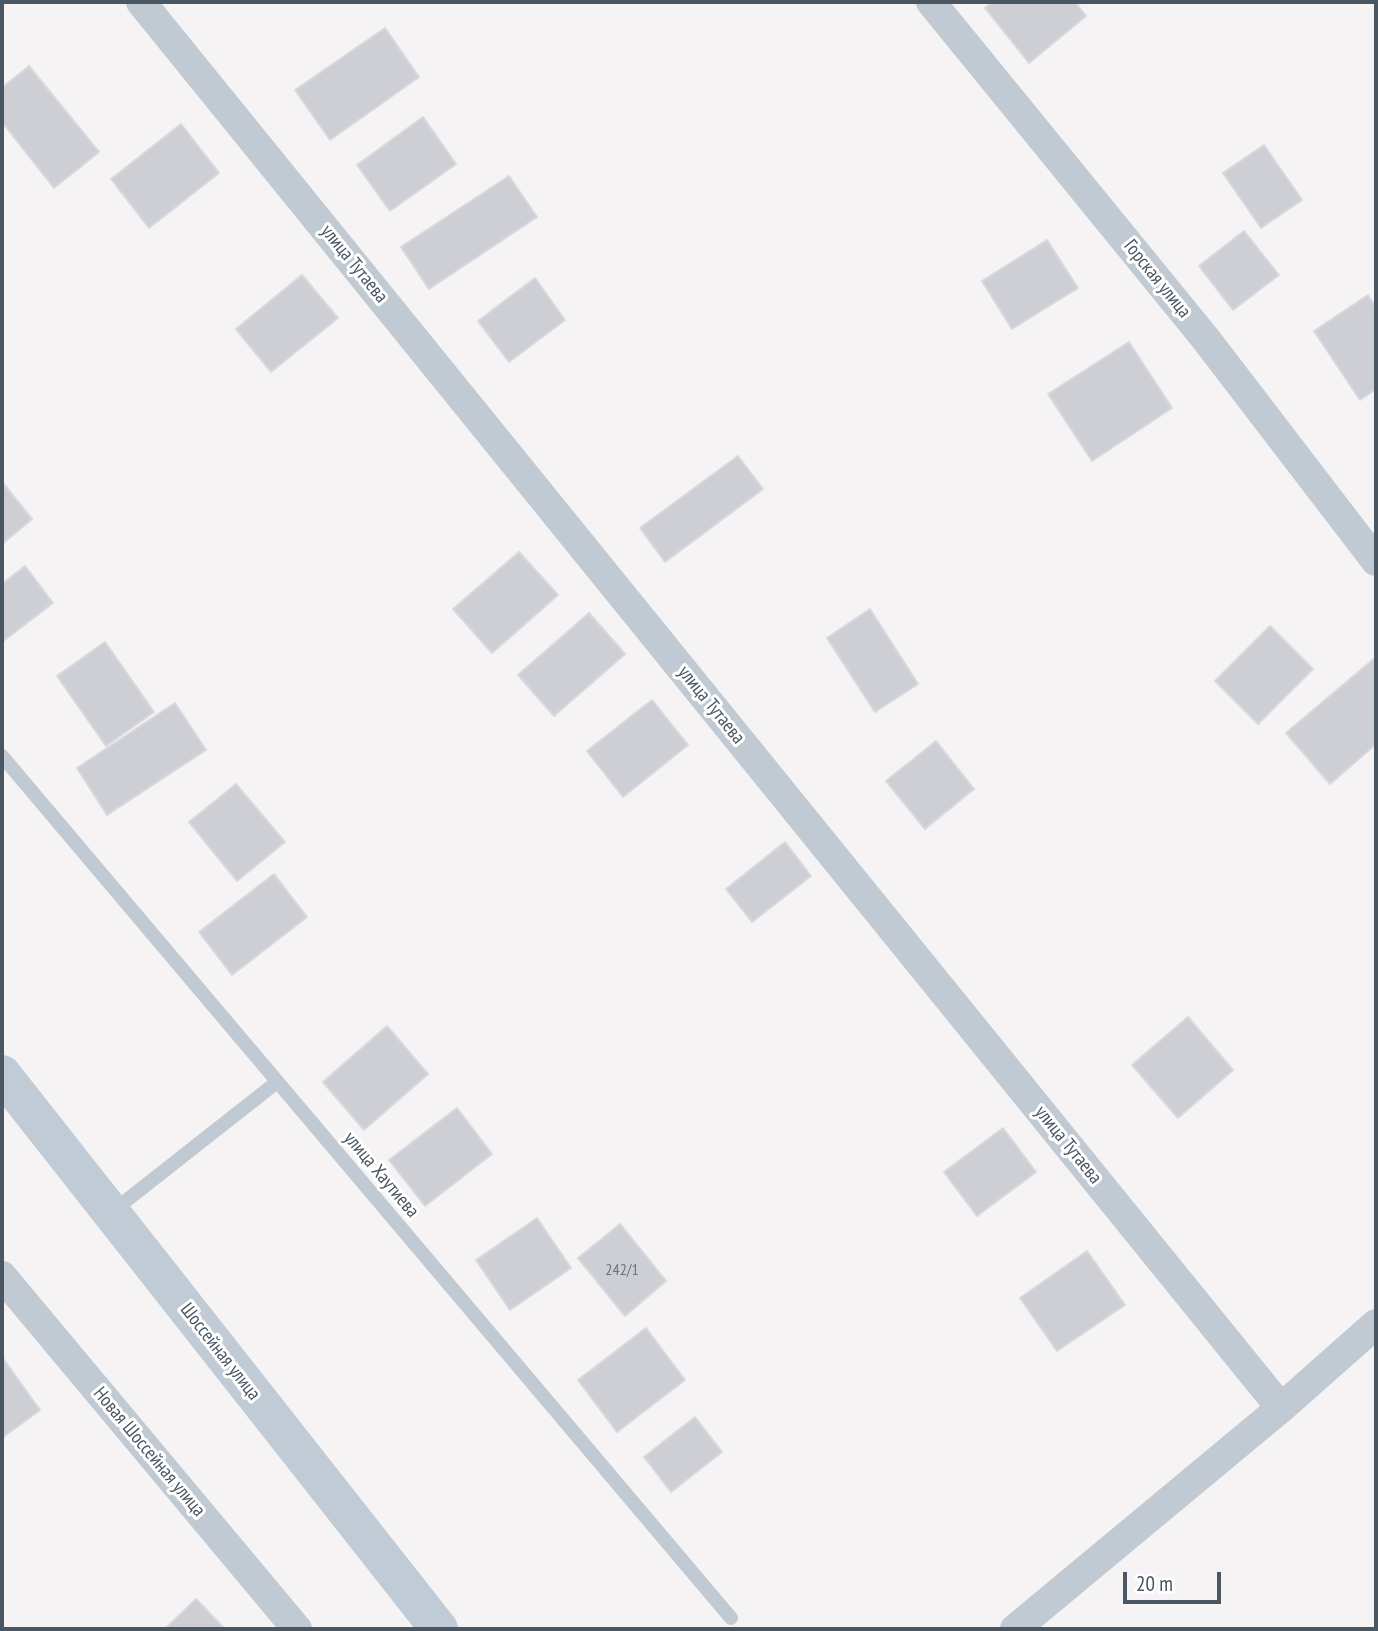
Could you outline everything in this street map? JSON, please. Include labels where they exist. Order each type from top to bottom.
[{"type":"main road","name":"Шоссейная улица","points":[[2,1074],[439,1629]]},
{"type":"street","name":"улица Тутаева","points":[[141,2],[1281,1408]]},
{"type":"street","name":"Горская улица","points":[[931,2],[1205,338],[1376,561]]},
{"type":"street","name":"Новая Шоссейная улица","points":[[2,1276],[297,1629]]},
{"type":"street","points":[[1015,1629],[1281,1408],[1376,1324]]},
{"type":"lane","name":"улица Хаутиева","points":[[2,756],[730,1618]]},
{"type":"lane","points":[[111,1213],[277,1082]]},
{"type":"building","points":[[993,2],[1075,2],[1086,16],[1029,63],[985,8]]},
{"type":"building","points":[[385,28],[419,77],[330,140],[295,90]]},
{"type":"building","points":[[29,66],[99,152],[54,188],[2,122],[2,88]]},
{"type":"building","points":[[423,117],[456,164],[390,211],[357,165]]},
{"type":"building","points":[[181,124],[219,173],[149,228],[111,179]]},
{"type":"building","points":[[1264,145],[1302,200],[1261,228],[1223,173]]},
{"type":"building","points":[[509,176],[537,217],[429,289],[401,247]]},
{"type":"building","points":[[1244,231],[1279,275],[1233,310],[1199,266]]},
{"type":"building","points":[[1047,240],[1078,288],[1012,329],[982,281]]},
{"type":"building","points":[[302,275],[338,318],[271,372],[236,329]]},
{"type":"building","points":[[535,278],[565,320],[509,362],[478,321]]},
{"type":"building","points":[[1368,295],[1376,308],[1376,389],[1360,400],[1314,331]]},
{"type":"building","points":[[1129,342],[1172,408],[1092,461],[1048,394]]},
{"type":"building","points":[[738,456],[763,489],[665,562],[640,528]]},
{"type":"building","points":[[2,482],[32,519],[2,544]]},
{"type":"building","points":[[519,552],[558,595],[492,653],[453,609]]},
{"type":"building","points":[[25,566],[53,603],[2,642],[2,584]]},
{"type":"building","points":[[870,609],[918,684],[875,712],[827,638]]},
{"type":"building","points":[[589,613],[625,654],[554,716],[518,675]]},
{"type":"building","points":[[1270,626],[1313,669],[1258,724],[1215,681]]},
{"type":"building","points":[[105,642],[154,712],[106,746],[57,676]]},
{"type":"building","points":[[1376,657],[1376,744],[1330,784],[1286,733]]},
{"type":"building","points":[[652,700],[688,745],[623,797],[587,751]]},
{"type":"building","points":[[175,703],[206,750],[107,815],[77,768]]},
{"type":"building","points":[[936,741],[974,789],[925,829],[886,781]]},
{"type":"building","points":[[236,784],[285,842],[237,881],[189,822]]},
{"type":"building","points":[[785,842],[811,876],[752,922],[726,889]]},
{"type":"building","points":[[274,874],[307,917],[232,975],[199,932]]},
{"type":"building","points":[[1188,1017],[1233,1070],[1178,1118],[1132,1065]]},
{"type":"building","points":[[387,1026],[428,1074],[364,1130],[323,1082]]},
{"type":"building","points":[[457,1108],[492,1154],[425,1206],[389,1160]]},
{"type":"building","points":[[1003,1128],[1036,1172],[977,1216],[944,1172]]},
{"type":"building","points":[[537,1218],[571,1268],[510,1310],[476,1260]]},
{"type":"building","points":[[620,1224],[666,1281],[625,1316],[578,1258]]},
{"type":"building","points":[[1087,1251],[1125,1305],[1057,1351],[1020,1298]]},
{"type":"building","points":[[646,1328],[685,1380],[617,1432],[578,1380]]},
{"type":"building","points":[[2,1357],[40,1410],[2,1438]]},
{"type":"building","points":[[695,1417],[722,1452],[671,1492],[644,1457]]},
{"type":"building","points":[[196,1599],[225,1629],[165,1629]]}]
